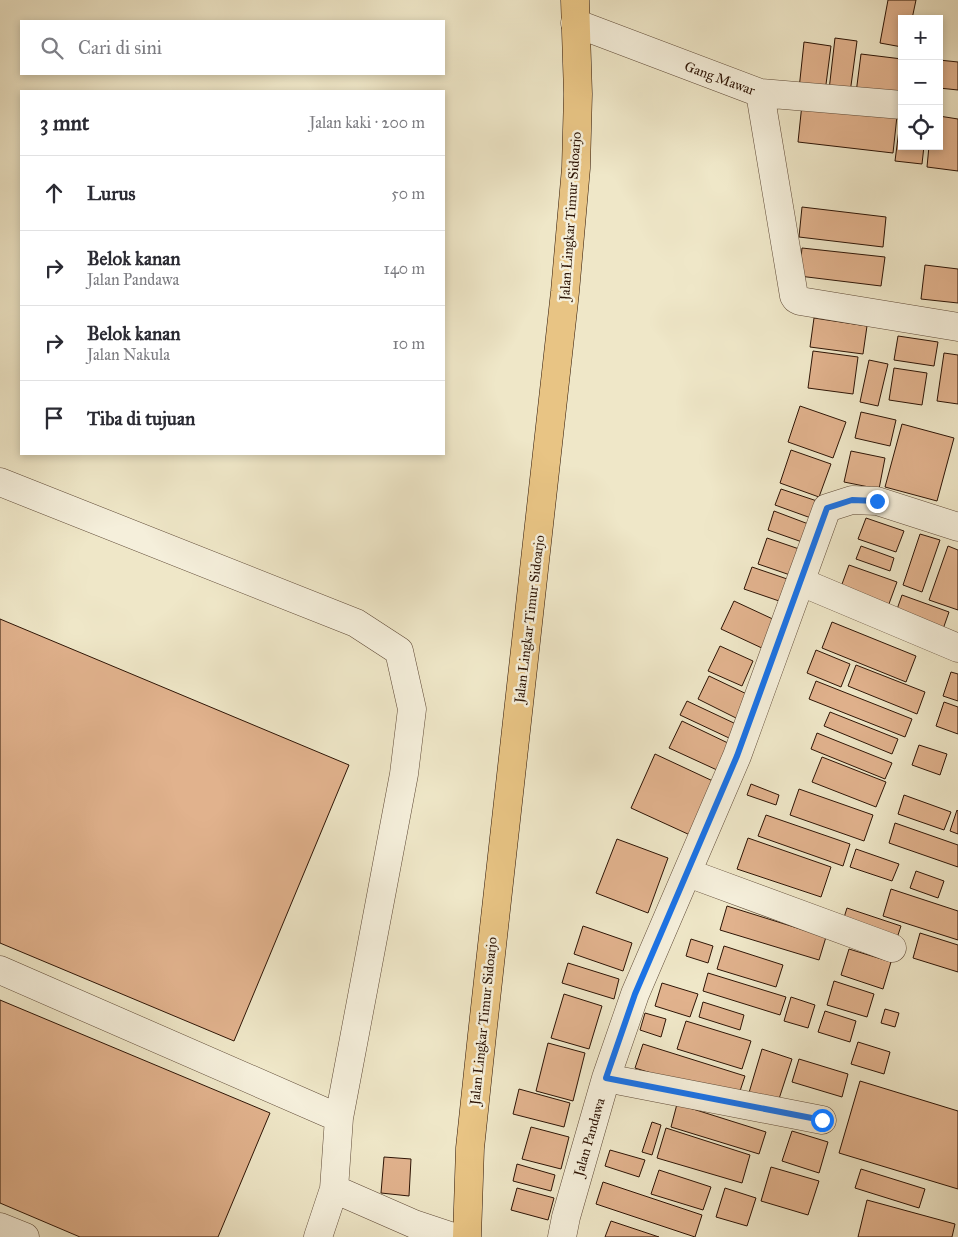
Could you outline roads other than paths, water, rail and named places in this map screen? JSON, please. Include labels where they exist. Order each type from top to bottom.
[{"type":"main road","name":"Jalan Lingkar Timur Sidoarjo","points":[[467,1237],[470,1148],[565,292],[576,168],[578,94],[575,12]]},
{"type":"street","name":"Gang Mawar","points":[[575,12],[760,93],[898,105]]},
{"type":"street","points":[[760,93],[796,299],[958,327]]},
{"type":"street","points":[[0,482],[356,623],[399,651],[412,709],[404,774],[339,1118],[334,1189],[318,1237]]},
{"type":"street","name":"Jalan Pandawa","points":[[562,1237],[606,1078],[635,994],[737,756],[827,508],[852,500],[877,501],[958,527]]},
{"type":"street","points":[[801,582],[958,648]]},
{"type":"street","points":[[688,873],[892,948]]},
{"type":"street","points":[[0,970],[339,1118]]},
{"type":"street","points":[[606,1078],[822,1120]]},
{"type":"street","points":[[334,1189],[414,1224],[453,1237]]},
{"type":"street","points":[[0,1227],[25,1237]]}]
